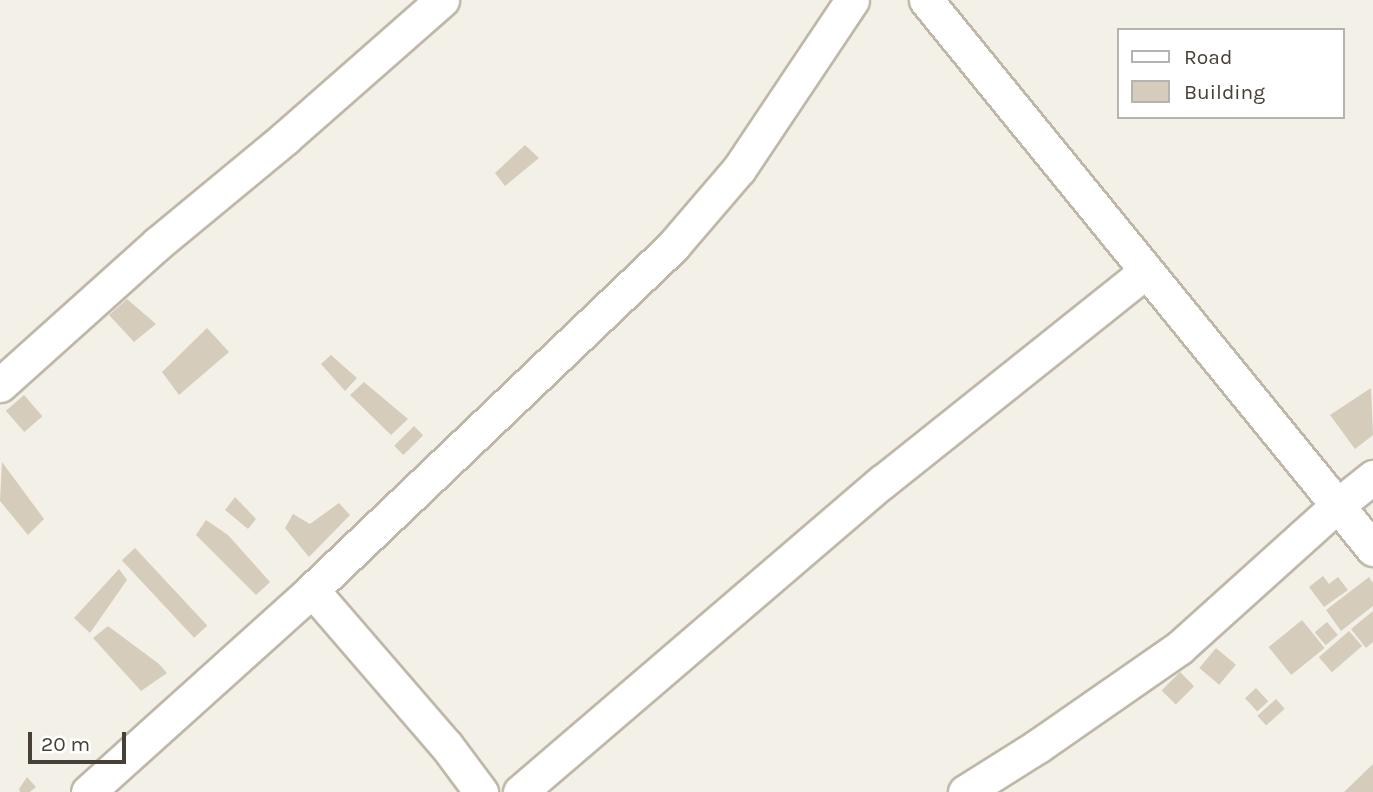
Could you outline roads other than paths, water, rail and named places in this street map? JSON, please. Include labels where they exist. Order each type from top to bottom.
[{"type":"street","points":[[0,385],[157,244],[285,138],[442,0]]},
{"type":"street","points":[[89,792],[312,590],[673,246],[739,169],[852,0]]},
{"type":"street","points":[[926,0],[1373,549]]},
{"type":"street","points":[[520,792],[882,481],[1146,271]]},
{"type":"street","points":[[965,792],[1038,746],[1179,648],[1338,505],[1373,477]]},
{"type":"street","points":[[312,590],[446,745],[481,792]]}]
